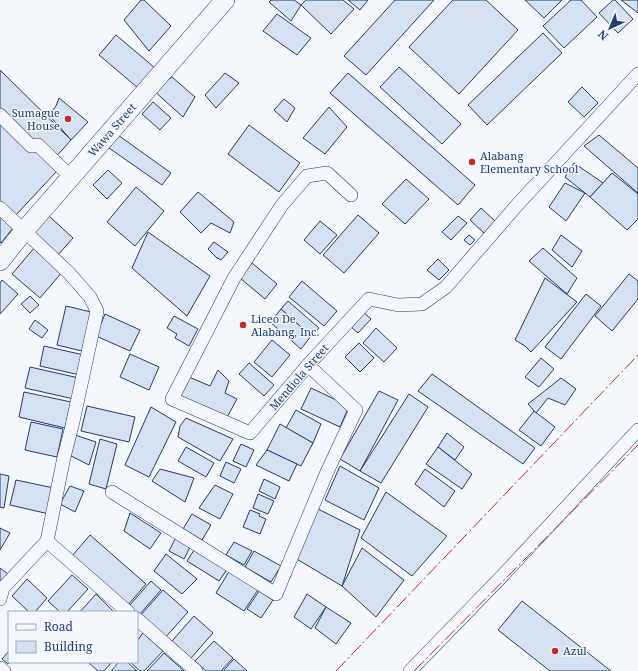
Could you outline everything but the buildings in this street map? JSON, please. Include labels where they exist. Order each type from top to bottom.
[{"type":"main road","name":"Wawa Street","points":[[0,261],[24,231],[225,0]]},
{"type":"street","name":"Mendiola Street","points":[[351,195],[328,173],[307,176],[302,181],[282,205],[234,278],[172,399],[250,432],[308,365],[369,299],[398,305],[422,304],[446,286],[518,204],[638,74]]},
{"type":"street","points":[[0,115],[31,146],[38,145],[71,177]]},
{"type":"street","points":[[0,208],[69,273],[90,297],[97,311],[64,457],[47,541],[3,588],[0,599]]},
{"type":"street","points":[[112,492],[276,594],[327,472],[356,410],[308,365]]},
{"type":"street","points":[[410,671],[505,573],[638,430]]},
{"type":"street","points":[[47,541],[127,611]]},
{"type":"street","points":[[138,621],[196,671]]},
{"type":"street","points":[[0,668],[4,671]]},
{"type":"power","points":[[336,671],[638,355]]},
{"type":"power","points":[[414,671],[638,445]]},
{"type":"place","name":"Sumague House","points":[[68,119]]},
{"type":"place","name":"Alabang Elementary School","points":[[472,162]]},
{"type":"place","name":"Liceo De Alabang, Inc.","points":[[243,325]]},
{"type":"place","name":"Azul","points":[[555,651]]}]
